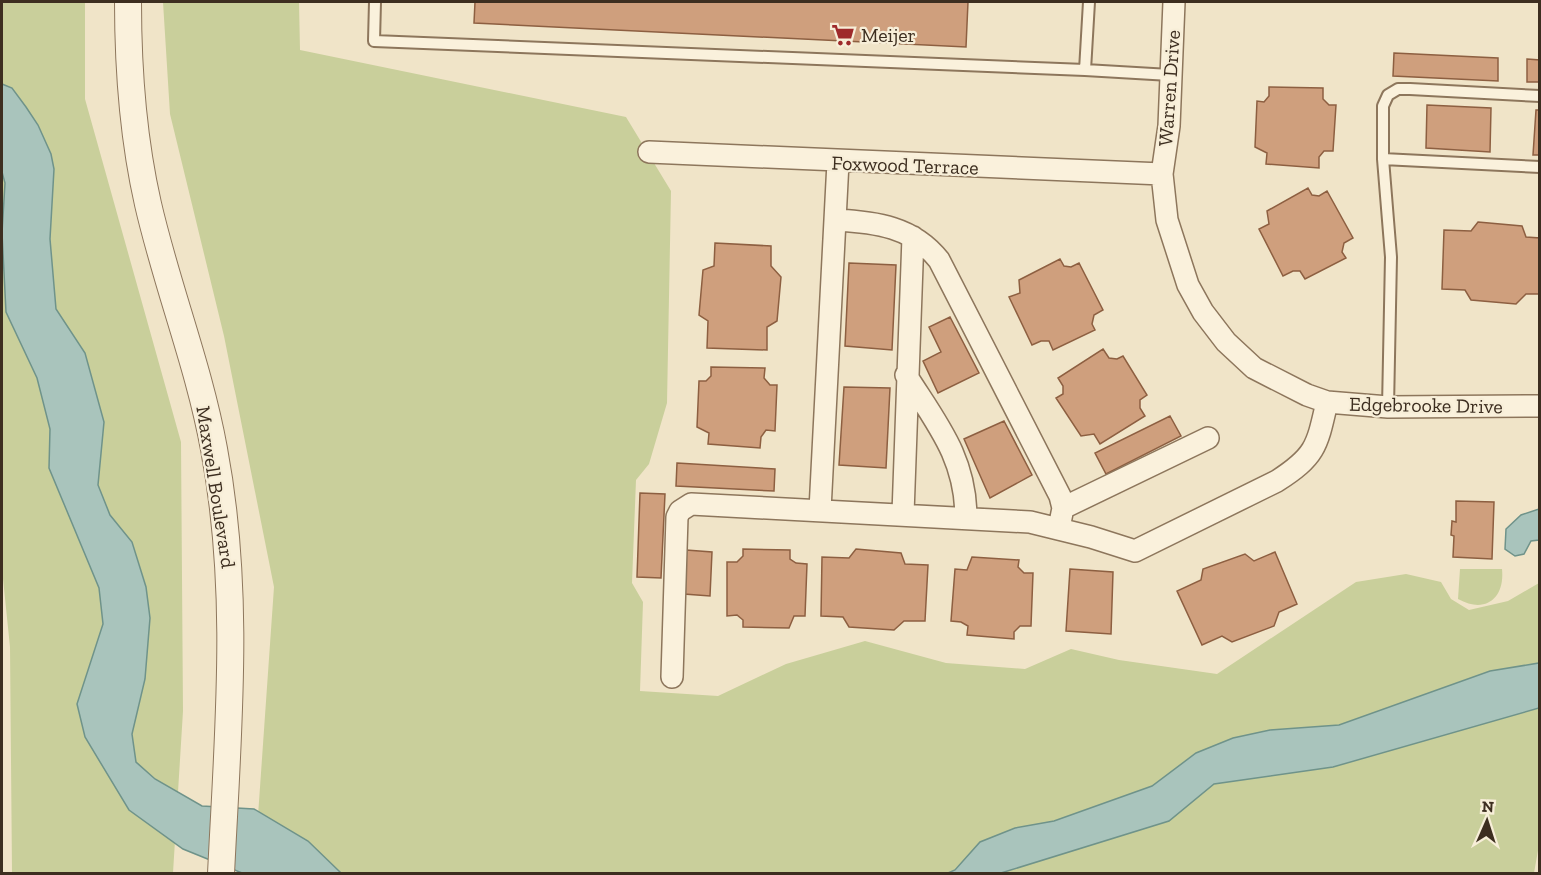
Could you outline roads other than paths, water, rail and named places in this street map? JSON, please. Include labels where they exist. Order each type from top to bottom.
[{"type":"street","name":"Maxwell Boulevard","points":[[128,2],[134,118],[148,202],[169,285],[199,382],[214,448],[227,532],[232,617],[221,872]]},
{"type":"street","name":"Warren Drive","points":[[1162,174],[1169,126],[1174,2]]},
{"type":"street","name":"Foxwood Terrace","points":[[649,152],[838,162],[1162,174]]},
{"type":"street","points":[[820,510],[838,162]]},
{"type":"street","name":"Edgebrooke Drive","points":[[1162,174],[1167,220],[1177,256],[1203,312],[1226,342],[1254,368],[1292,388],[1327,402],[1388,407],[1539,406]]},
{"type":"street","points":[[836,220],[880,224],[913,237],[928,246],[939,260],[1060,496],[1061,518]]},
{"type":"street","points":[[903,514],[906,375],[913,237]]},
{"type":"street","points":[[906,375],[956,459],[963,477],[966,518]]},
{"type":"street","points":[[1061,518],[1091,537],[1128,551],[1143,550],[1277,481],[1297,468],[1314,451],[1327,402]]},
{"type":"street","points":[[672,677],[677,517],[680,511],[691,504],[1030,522],[1061,518],[1208,438]]},
{"type":"lane","points":[[375,2],[374,41],[1170,75]]},
{"type":"lane","points":[[1085,70],[1089,2]]},
{"type":"lane","points":[[1388,407],[1391,257],[1383,159],[1383,106],[1388,95],[1398,89],[1539,96]]},
{"type":"lane","points":[[1383,159],[1539,167]]},
{"type":"water","points":[[2,84],[12,88],[26,107],[38,125],[51,154],[54,169],[50,239],[56,309],[85,353],[104,422],[98,485],[110,515],[132,542],[146,587],[150,618],[145,679],[132,734],[136,762],[155,779],[202,806],[254,809],[308,841],[341,873],[242,873],[183,849],[129,810],[85,737],[77,704],[103,624],[99,588],[49,468],[50,429],[37,378],[6,312],[2,233],[5,183],[2,172]]},
{"type":"water","points":[[1539,509],[1539,540],[1531,541],[1524,554],[1515,556],[1505,549],[1506,529],[1521,515]]},
{"type":"water","points":[[1539,663],[1539,708],[1333,767],[1214,784],[1169,821],[1001,873],[948,873],[955,870],[980,842],[1015,828],[1054,821],[1152,786],[1196,753],[1233,738],[1270,730],[1339,725],[1490,671]]},
{"type":"place","name":"Meijer","points":[[843,35]]}]
